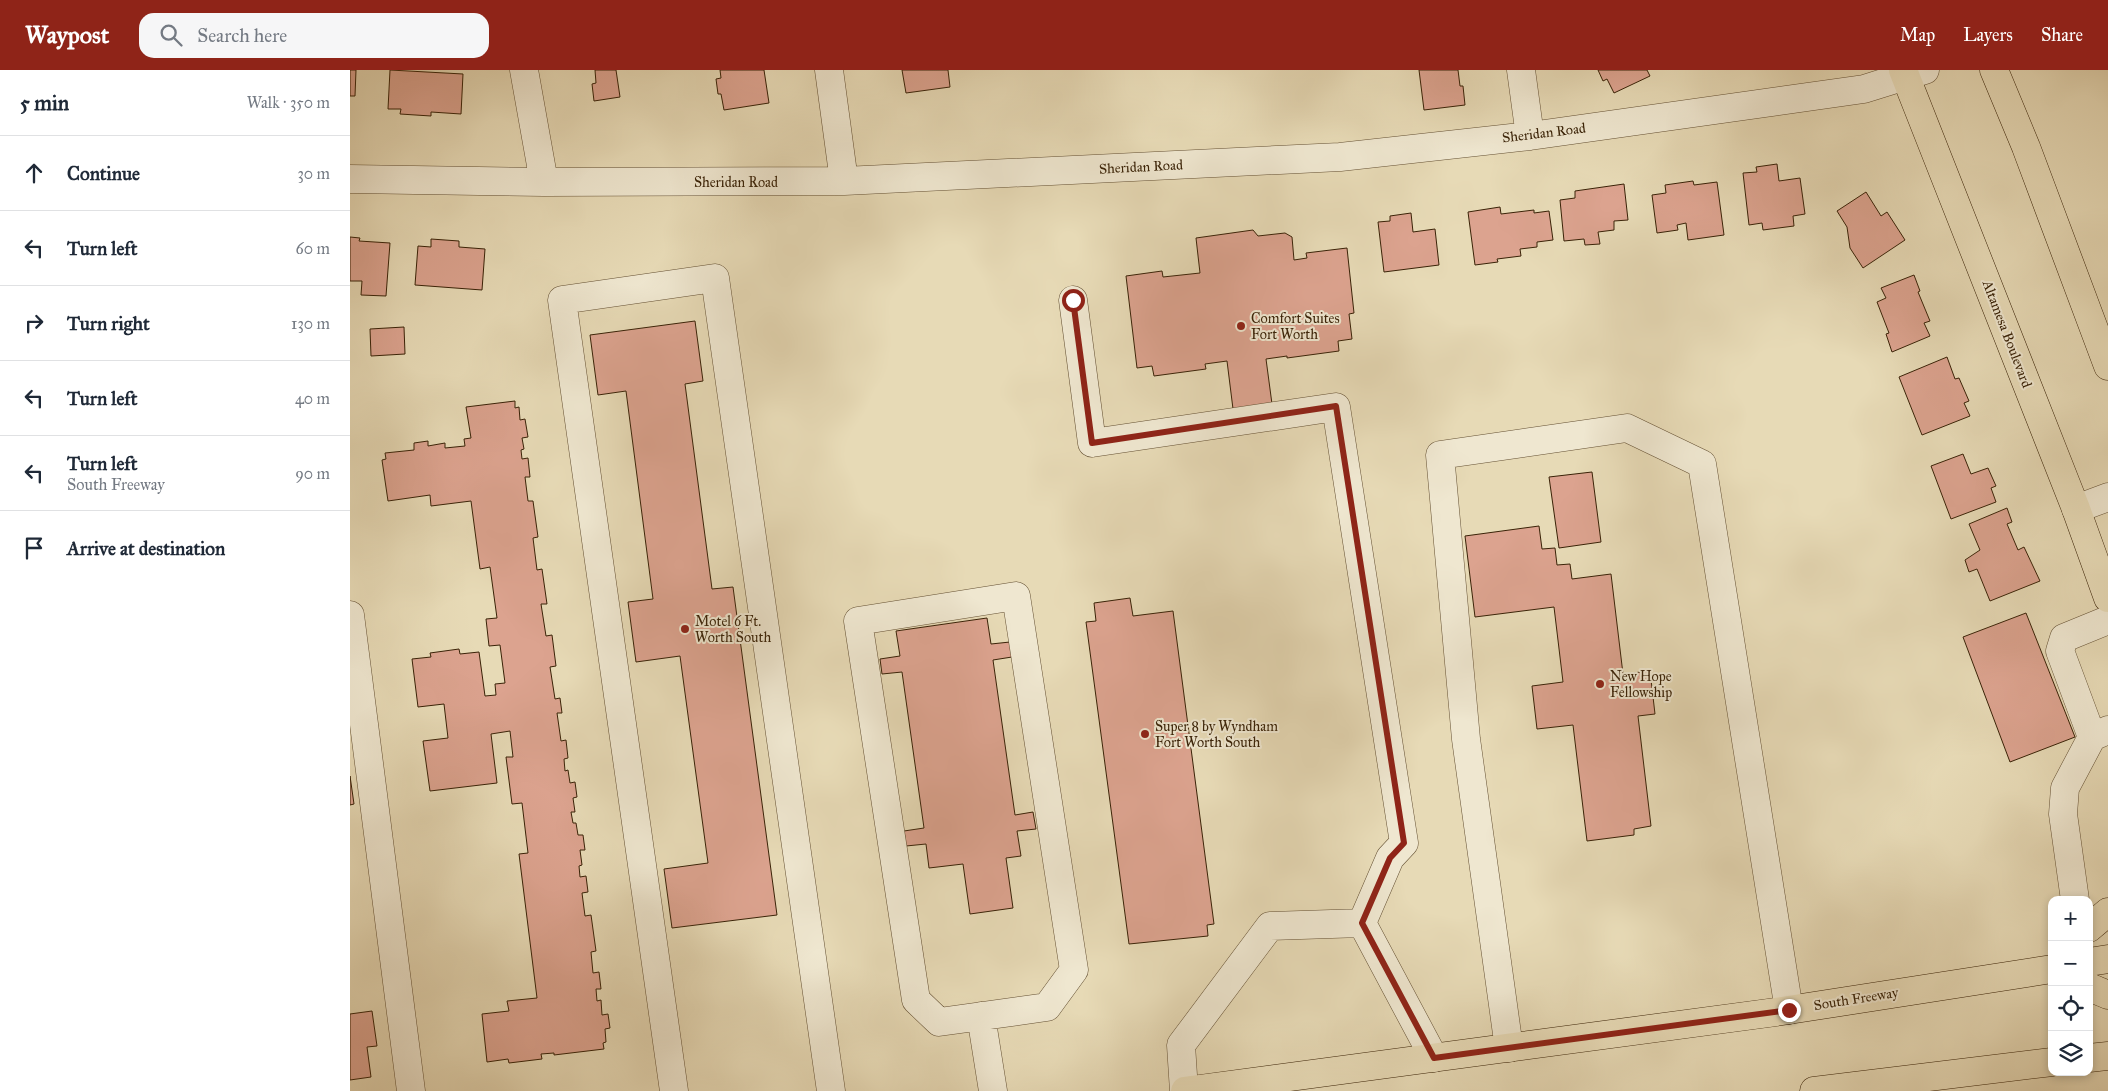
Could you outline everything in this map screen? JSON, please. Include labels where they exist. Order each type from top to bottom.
[{"type":"main road","points":[[1994,70],[2026,147],[2108,366]]},
{"type":"main road","name":"Altamesa Boulevard","points":[[1911,72],[2108,598]]},
{"type":"main road","points":[[2093,925],[2108,912]]},
{"type":"main road","points":[[2011,976],[2048,953]]},
{"type":"main road","points":[[2093,961],[2108,959]]},
{"type":"main road","name":"South Freeway","points":[[1184,1091],[1789,1010],[2048,970]]},
{"type":"main road","points":[[2011,976],[2048,980]]},
{"type":"main road","points":[[2093,989],[2108,995]]},
{"type":"main road","points":[[2093,1058],[2108,1056]]},
{"type":"main road","points":[[1814,1091],[2048,1062]]},
{"type":"street","points":[[524,70],[544,182]]},
{"type":"street","points":[[828,70],[844,181]]},
{"type":"street","points":[[1520,70],[1530,136]]},
{"type":"street","name":"Sheridan Road","points":[[350,179],[544,182],[844,181],[1340,157],[1530,136],[1864,89],[1911,72]]},
{"type":"street","points":[[674,1091],[562,300],[715,278],[831,1091]]},
{"type":"street","points":[[1073,300],[1092,443],[1336,406],[1404,843],[1390,858],[1362,923]]},
{"type":"street","points":[[1509,1048],[1466,739],[1440,455],[1627,428],[1702,464],[1789,1010]]},
{"type":"street","points":[[2076,509],[2108,497]]},
{"type":"street","points":[[1016,596],[1074,970],[1047,1006],[982,1016],[939,1022],[916,1000],[858,621],[1016,596]]},
{"type":"street","points":[[350,615],[411,1091]]},
{"type":"street","points":[[2074,896],[2063,814],[2065,788],[2100,733],[2060,651],[2064,638],[2108,620]]},
{"type":"street","points":[[1362,923],[1434,1058]]},
{"type":"street","points":[[1184,1091],[1181,1045],[1270,926],[1362,923]]},
{"type":"street","points":[[982,1016],[993,1091]]},
{"type":"building","points":[[350,70],[356,70],[355,96],[350,96]]},
{"type":"building","points":[[390,70],[463,74],[461,114],[431,112],[431,116],[400,114],[401,109],[388,109]]},
{"type":"building","points":[[595,70],[616,70],[620,97],[594,101],[592,84],[596,83]]},
{"type":"building","points":[[720,70],[764,70],[769,103],[724,110],[721,94],[718,94],[716,79],[721,78]]},
{"type":"building","points":[[902,70],[948,70],[950,87],[906,93]]},
{"type":"building","points":[[1419,70],[1458,70],[1460,86],[1463,86],[1465,105],[1424,110]]},
{"type":"building","points":[[1598,70],[1647,70],[1650,76],[1614,93],[1607,79],[1603,81]]},
{"type":"building","points":[[1777,164],[1779,181],[1800,178],[1805,214],[1793,216],[1794,226],[1763,230],[1762,223],[1749,225],[1743,173],[1757,172],[1756,167]]},
{"type":"building","points":[[1693,181],[1694,185],[1717,182],[1724,235],[1688,240],[1686,223],[1677,225],[1678,230],[1657,233],[1652,195],[1666,193],[1665,185]]},
{"type":"building","points":[[1624,184],[1628,220],[1614,221],[1614,230],[1598,232],[1600,244],[1585,245],[1584,239],[1564,241],[1560,200],[1575,198],[1575,191]]},
{"type":"building","points":[[1866,192],[1881,216],[1887,212],[1905,240],[1863,268],[1850,248],[1847,227],[1837,211]]},
{"type":"building","points":[[1500,207],[1501,214],[1534,210],[1534,213],[1549,211],[1553,240],[1537,242],[1537,247],[1520,249],[1521,256],[1497,259],[1498,262],[1475,265],[1468,212]]},
{"type":"building","points":[[1411,213],[1413,232],[1435,229],[1439,265],[1384,272],[1378,222],[1390,221],[1390,216]]},
{"type":"building","name":"Comfort Suites Fort Worth","points":[[1253,230],[1258,236],[1285,233],[1292,237],[1294,260],[1307,258],[1306,253],[1347,248],[1354,313],[1349,314],[1352,339],[1338,341],[1339,351],[1266,359],[1272,404],[1233,409],[1227,361],[1205,364],[1206,369],[1154,376],[1152,366],[1137,368],[1126,276],[1162,271],[1163,277],[1200,273],[1196,238]]},
{"type":"building","points":[[350,237],[360,238],[359,241],[390,243],[386,296],[361,295],[362,281],[350,281]]},
{"type":"building","points":[[431,239],[459,241],[459,247],[485,249],[482,290],[415,285],[418,246],[431,247]]},
{"type":"building","points":[[1914,275],[1920,291],[1918,292],[1930,321],[1924,323],[1930,336],[1892,352],[1886,334],[1889,333],[1877,302],[1886,298],[1881,288]]},
{"type":"building","name":"Motel 6 Ft. Worth South","points":[[695,321],[703,381],[685,384],[712,589],[733,587],[777,915],[672,928],[664,869],[708,863],[680,656],[636,662],[628,602],[653,599],[626,391],[598,395],[590,335]]},
{"type":"building","points":[[404,327],[405,354],[371,356],[370,329]]},
{"type":"building","points":[[1947,357],[1955,379],[1959,378],[1969,401],[1964,403],[1970,416],[1922,435],[1899,377]]},
{"type":"building","points":[[515,401],[515,408],[519,407],[520,420],[525,419],[528,437],[522,438],[524,449],[521,450],[522,459],[528,458],[530,477],[525,477],[528,501],[533,501],[538,537],[533,538],[537,570],[542,569],[547,604],[541,604],[546,636],[552,635],[556,666],[550,667],[555,699],[560,698],[562,713],[557,713],[561,741],[566,740],[568,758],[564,759],[565,771],[568,770],[570,783],[575,782],[577,797],[573,798],[575,812],[571,812],[573,823],[576,823],[578,835],[583,835],[585,850],[580,850],[582,865],[579,866],[580,877],[586,876],[588,892],[582,893],[585,916],[591,915],[596,951],[591,952],[593,973],[599,972],[601,989],[596,989],[597,1001],[601,1000],[602,1015],[608,1014],[610,1028],[605,1029],[606,1042],[603,1043],[604,1049],[554,1055],[554,1053],[541,1054],[542,1059],[509,1063],[508,1059],[487,1062],[482,1014],[509,1011],[507,1001],[537,998],[519,854],[528,853],[522,803],[512,804],[506,757],[513,757],[510,731],[491,734],[497,783],[430,791],[423,741],[448,738],[444,704],[418,707],[412,659],[431,657],[430,653],[459,649],[460,654],[479,652],[485,696],[496,695],[495,684],[505,683],[500,645],[489,646],[486,619],[497,618],[490,567],[480,569],[471,501],[431,506],[430,495],[388,501],[382,460],[386,459],[385,453],[414,450],[414,443],[428,441],[428,446],[445,443],[445,448],[465,446],[464,439],[471,438],[466,407]]},
{"type":"building","points":[[1963,454],[1971,474],[1988,468],[1996,486],[1991,488],[1996,502],[1951,519],[1931,466]]},
{"type":"building","points":[[1592,472],[1601,542],[1559,548],[1549,477]]},
{"type":"building","points":[[2007,508],[2012,522],[2007,524],[2018,550],[2024,547],[2040,581],[1990,601],[1977,569],[1969,572],[1965,560],[1980,550],[1969,524]]},
{"type":"building","name":"New Hope Fellowship","points":[[1539,526],[1542,549],[1555,548],[1557,565],[1570,564],[1572,579],[1611,574],[1623,674],[1650,671],[1655,714],[1638,716],[1651,826],[1634,829],[1634,835],[1587,841],[1573,725],[1537,729],[1532,686],[1563,682],[1554,607],[1475,617],[1465,536]]},
{"type":"building","name":"Super 8 by Wyndham Fort Worth South","points":[[1130,598],[1133,616],[1173,611],[1214,924],[1207,925],[1208,936],[1129,944],[1086,622],[1096,621],[1094,603]]},
{"type":"building","points":[[2026,613],[2075,737],[2010,762],[1963,637]]},
{"type":"building","points":[[987,618],[991,644],[1010,642],[1012,657],[993,660],[1015,815],[1033,812],[1036,829],[1017,831],[1021,856],[1006,858],[1013,908],[970,914],[963,864],[929,868],[926,844],[906,846],[904,831],[924,828],[902,672],[882,674],[880,659],[900,656],[896,631]]},
{"type":"building","points":[[350,776],[354,804],[350,805]]},
{"type":"building","points":[[372,1011],[377,1046],[367,1047],[371,1077],[350,1080],[350,1014]]},
{"type":"place","name":"Comfort Suites Fort Worth","points":[[1241,326]]},
{"type":"place","name":"Motel 6 Ft. Worth South","points":[[685,629]]},
{"type":"place","name":"New Hope Fellowship","points":[[1600,684]]},
{"type":"place","name":"Super 8 by Wyndham Fort Worth South","points":[[1145,734]]},
{"type":"route","points":[[1073,300],[1092,443],[1336,406],[1404,843],[1390,858],[1362,923],[1434,1058],[1789,1010]]}]
